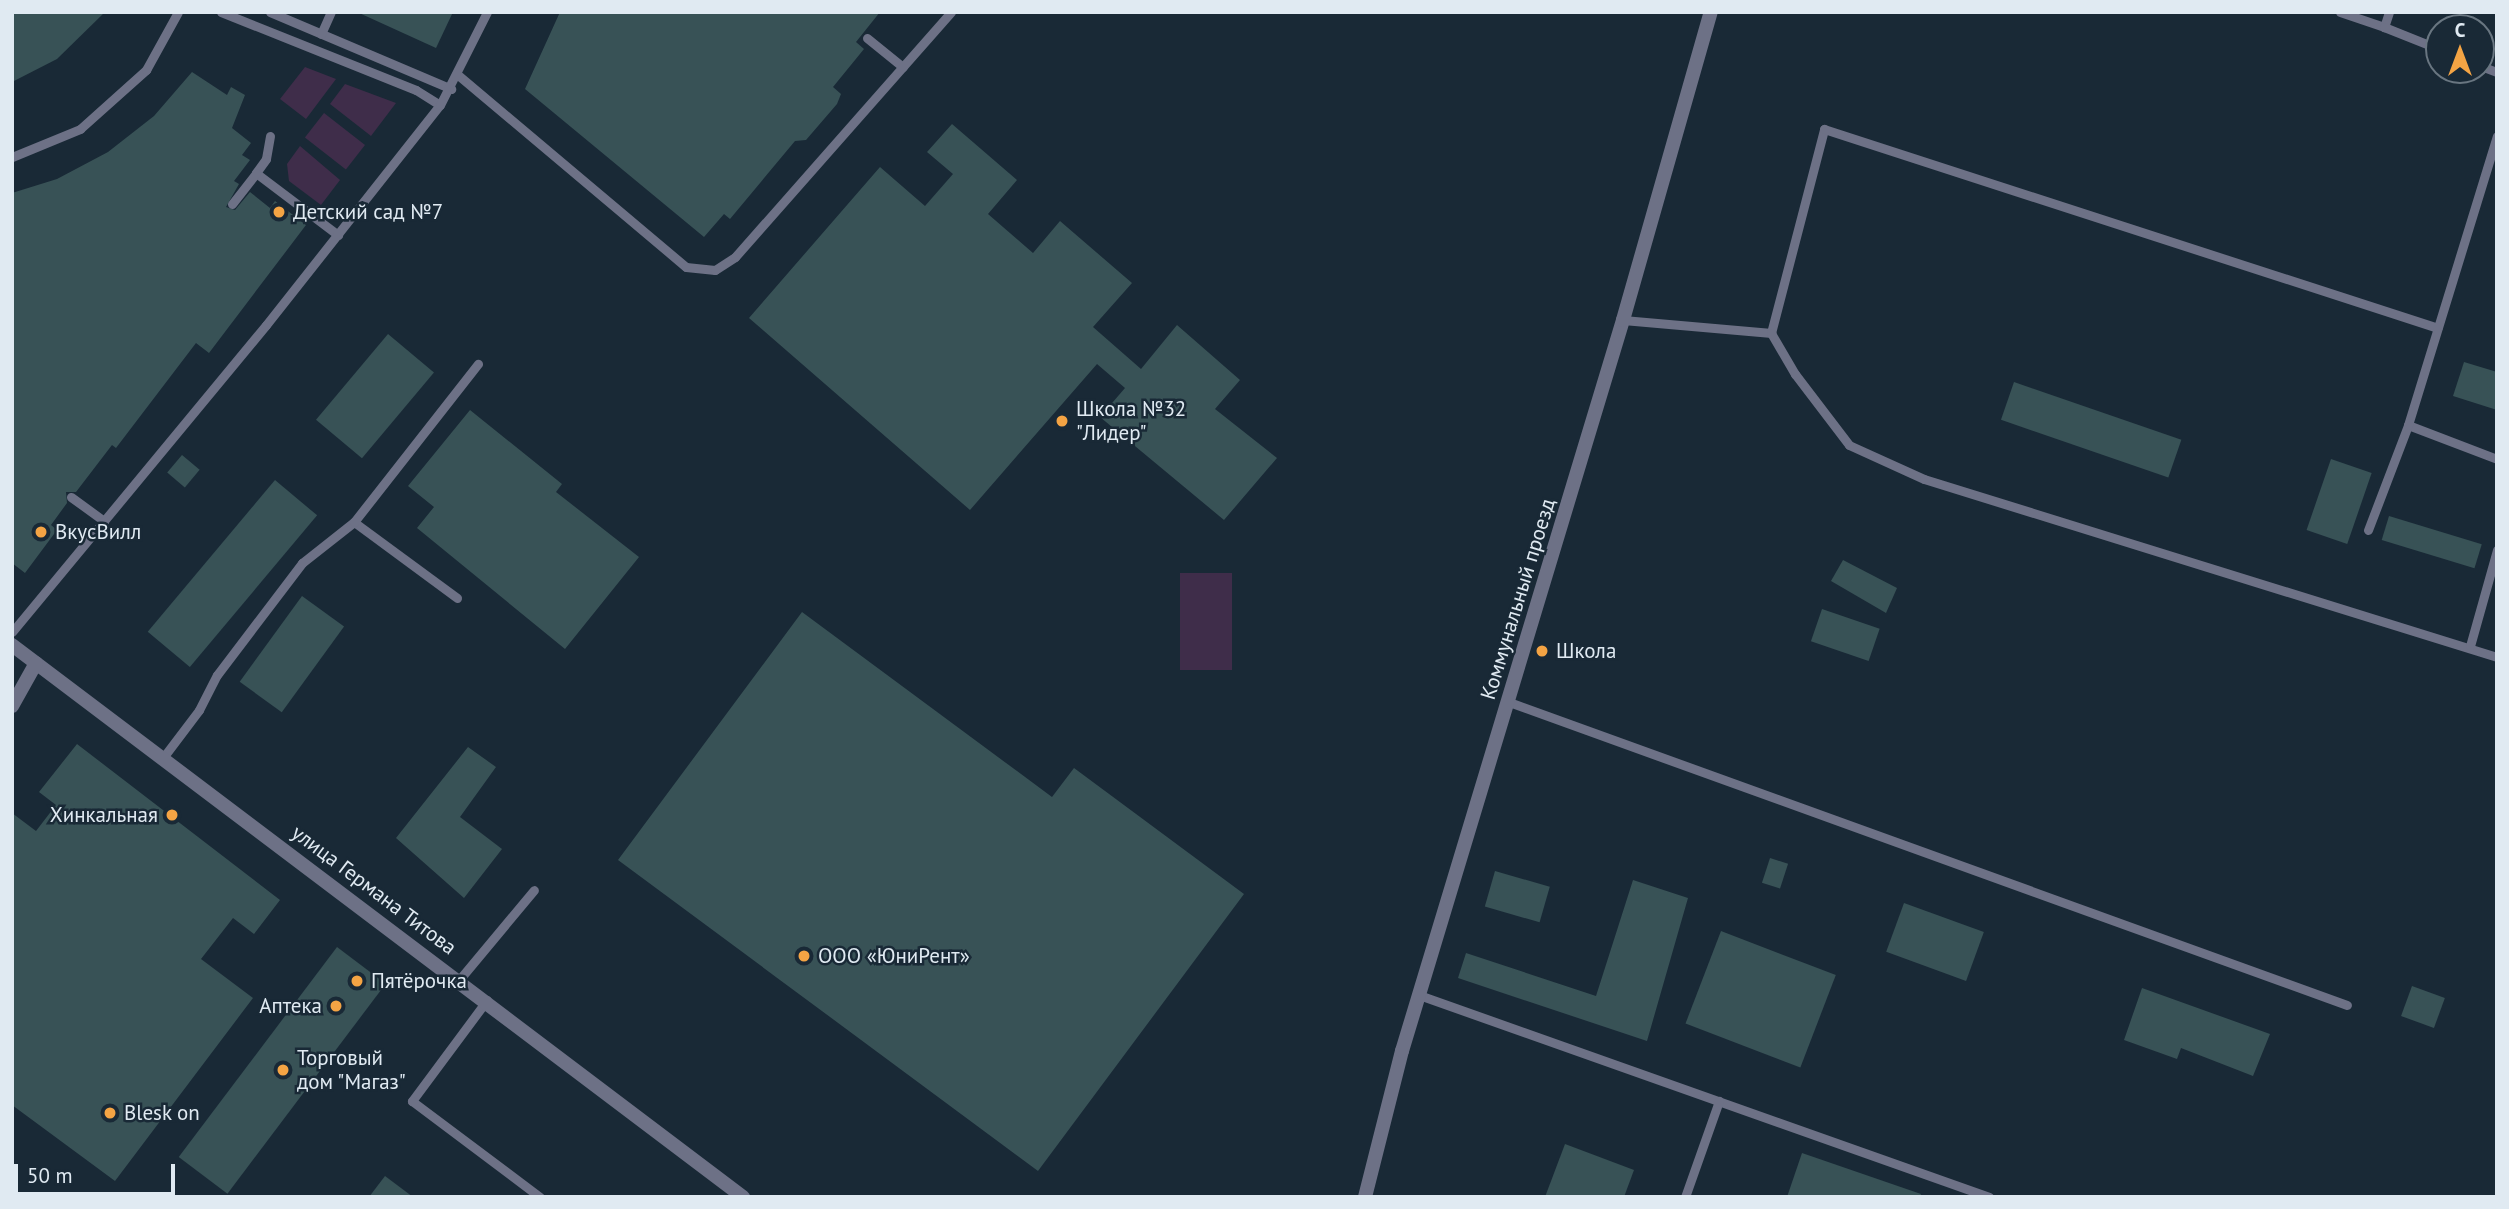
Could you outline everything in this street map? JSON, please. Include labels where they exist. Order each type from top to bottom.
[{"type":"street","name":"Коммунальный проезд","points":[[1365,1197],[1419,995],[1623,320],[1711,12]]},
{"type":"street","name":"улица Германа Титова","points":[[12,645],[487,1000],[744,1197]]},
{"type":"street","points":[[12,706],[36,663]]},
{"type":"lane","points":[[12,157],[80,129],[146,70],[178,12]]},
{"type":"lane","points":[[221,12],[416,90],[440,105]]},
{"type":"lane","points":[[270,12],[451,89]]},
{"type":"lane","points":[[321,34],[331,12]]},
{"type":"lane","points":[[12,632],[338,235],[440,105],[451,89],[487,12]]},
{"type":"lane","points":[[458,75],[686,267],[715,270],[735,257],[951,12]]},
{"type":"lane","points":[[2340,12],[2425,43]]},
{"type":"lane","points":[[2384,27],[2389,12]]},
{"type":"lane","points":[[867,38],[903,67]]},
{"type":"lane","points":[[2438,328],[1824,130],[1771,333],[1795,374],[1849,445],[1937,483],[2470,646],[2497,657]]},
{"type":"lane","points":[[232,204],[266,159],[270,136]]},
{"type":"lane","points":[[2368,530],[2408,425],[2497,136]]},
{"type":"lane","points":[[256,173],[338,235]]},
{"type":"lane","points":[[1623,320],[1771,333]]},
{"type":"lane","points":[[162,759],[199,710],[217,675],[302,563],[354,522],[478,364]]},
{"type":"lane","points":[[2408,425],[2497,459]]},
{"type":"lane","points":[[71,497],[104,521]]},
{"type":"lane","points":[[354,522],[457,598]]},
{"type":"lane","points":[[2470,646],[2497,551]]},
{"type":"lane","points":[[1508,702],[2347,1005]]},
{"type":"lane","points":[[459,979],[534,890]]},
{"type":"lane","points":[[1419,995],[1989,1197]]},
{"type":"lane","points":[[487,1000],[412,1101],[540,1197]]},
{"type":"lane","points":[[1685,1197],[1719,1101]]},
{"type":"shaded area","points":[[305,67],[336,79],[306,119],[280,99]]},
{"type":"shaded area","points":[[345,84],[396,103],[371,136],[330,104]]},
{"type":"shaded area","points":[[324,113],[365,145],[346,169],[305,137]]},
{"type":"shaded area","points":[[300,146],[340,180],[321,205],[289,181],[287,164]]},
{"type":"shaded area","points":[[1180,573],[1232,573],[1232,670],[1180,670]]},
{"type":"building","points":[[12,12],[105,12],[57,59],[12,82]]},
{"type":"building","points":[[357,12],[453,12],[436,48]]},
{"type":"building","points":[[560,12],[880,12],[856,42],[864,49],[833,87],[841,94],[837,104],[806,140],[795,141],[730,219],[724,214],[704,237],[525,89]]},
{"type":"building","points":[[192,72],[227,95],[231,87],[245,95],[232,128],[251,143],[242,155],[250,160],[234,181],[239,184],[226,207],[235,210],[250,192],[270,208],[275,201],[306,225],[209,353],[196,343],[116,448],[112,445],[76,492],[66,492],[67,503],[51,525],[57,530],[25,573],[12,563],[12,193],[57,179],[108,152],[154,116]]},
{"type":"building","points":[[952,124],[1017,180],[988,214],[1033,253],[1060,221],[1132,283],[1093,327],[1141,369],[1177,325],[1240,380],[1215,409],[1277,458],[1224,520],[1100,417],[1125,388],[1097,364],[970,510],[749,318],[880,167],[925,206],[953,174],[927,152]]},
{"type":"building","points":[[388,334],[434,373],[362,458],[316,420]]},
{"type":"building","points":[[2464,362],[2497,372],[2497,410],[2453,396]]},
{"type":"building","points":[[2014,382],[2181,440],[2168,477],[2001,420]]},
{"type":"building","points":[[470,410],[562,484],[556,492],[639,557],[565,649],[417,528],[434,507],[408,486]]},
{"type":"building","points":[[182,455],[200,470],[185,487],[167,473]]},
{"type":"building","points":[[2331,459],[2372,473],[2347,544],[2307,530]]},
{"type":"building","points":[[275,480],[317,515],[190,667],[148,632]]},
{"type":"building","points":[[2389,516],[2482,544],[2474,568],[2382,540]]},
{"type":"building","points":[[1843,560],[1897,588],[1886,613],[1831,581]]},
{"type":"building","points":[[302,596],[344,627],[282,712],[240,682]]},
{"type":"building","points":[[1822,609],[1880,629],[1869,661],[1811,641]]},
{"type":"building","points":[[802,612],[1052,797],[1074,768],[1244,894],[1038,1171],[618,860]]},
{"type":"building","points":[[77,744],[280,900],[254,934],[233,918],[201,959],[253,998],[115,1181],[12,1105],[12,813],[36,831],[56,805],[39,792]]},
{"type":"building","points":[[468,747],[496,767],[460,817],[502,849],[464,898],[396,838]]},
{"type":"building","points":[[1770,858],[1788,864],[1780,889],[1762,883]]},
{"type":"building","points":[[1495,871],[1550,887],[1540,922],[1485,907]]},
{"type":"building","points":[[1633,880],[1688,898],[1647,1041],[1458,978],[1466,953],[1596,996]]},
{"type":"building","points":[[1904,903],[1984,932],[1966,981],[1886,952]]},
{"type":"building","points":[[1721,931],[1836,975],[1800,1068],[1686,1023]]},
{"type":"building","name":"Торговый дом \"Магаз\"","points":[[337,947],[386,984],[227,1194],[179,1157]]},
{"type":"building","points":[[2412,986],[2445,998],[2434,1028],[2401,1016]]},
{"type":"building","points":[[2142,988],[2270,1034],[2253,1076],[2181,1048],[2177,1059],[2124,1040]]},
{"type":"building","points":[[1565,1144],[1634,1170],[1624,1197],[1545,1197]]},
{"type":"building","points":[[1802,1153],[1921,1194],[1920,1197],[1787,1197]]},
{"type":"building","points":[[385,1176],[413,1197],[369,1197]]},
{"type":"place","name":"Детский сад №7","points":[[279,212]]},
{"type":"place","name":"Школа №32 \"Лидер\"","points":[[1062,421]]},
{"type":"place","name":"ВкусВилл","points":[[41,532]]},
{"type":"place","name":"Школа","points":[[1542,651]]},
{"type":"place","name":"Хинкальная","points":[[172,815]]},
{"type":"place","name":"ООО «ЮниРент»","points":[[804,956]]},
{"type":"place","name":"Пятёрочка","points":[[357,981]]},
{"type":"place","name":"Аптека","points":[[336,1006]]},
{"type":"place","name":"Торговый дом \"Магаз\"","points":[[283,1070]]},
{"type":"place","name":"Blesk on","points":[[110,1113]]}]
